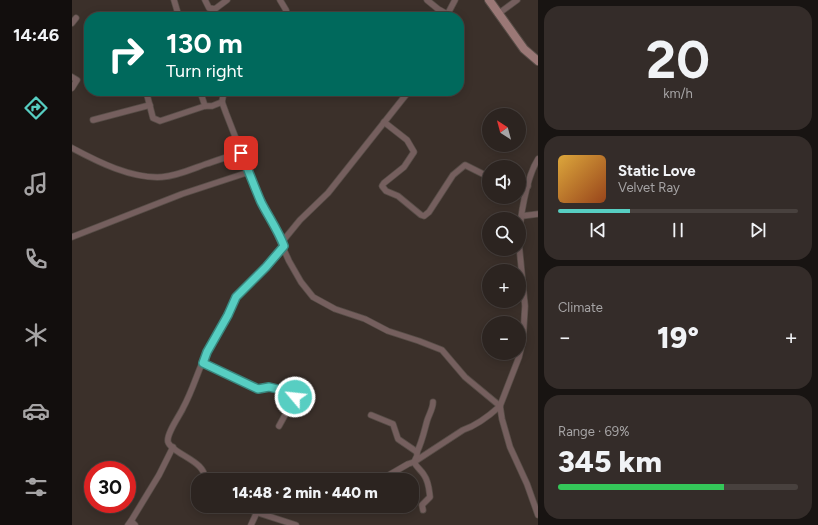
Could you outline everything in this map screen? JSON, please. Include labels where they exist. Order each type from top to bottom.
[{"type":"street","points":[[174,0],[178,12]]},
{"type":"street","points":[[205,0],[209,8],[215,9],[227,0]]},
{"type":"street","points":[[280,0],[287,12]]},
{"type":"street","points":[[427,0],[442,12]]},
{"type":"street","points":[[448,12],[455,0]]},
{"type":"street","points":[[489,0],[524,49],[538,61]]},
{"type":"street","points":[[498,14],[517,0]]},
{"type":"street","points":[[72,77],[76,80],[72,88]]},
{"type":"street","points":[[147,96],[153,118],[160,121],[222,102]]},
{"type":"street","points":[[202,96],[205,106]]},
{"type":"street","points":[[223,96],[222,102],[261,203],[267,212],[271,223],[283,244],[289,261],[301,282],[313,297],[335,309],[365,319],[388,331],[442,350],[465,377],[486,396],[500,406],[502,419],[510,446],[527,484],[537,512]]},
{"type":"street","points":[[204,473],[200,467],[173,447],[168,438],[184,407],[207,352],[228,315],[236,297],[266,267],[300,220],[328,193],[405,96]]},
{"type":"street","points":[[93,120],[150,105]]},
{"type":"street","points":[[384,122],[407,140],[414,152],[404,167],[384,182],[382,186],[386,191],[398,196],[422,215],[424,216],[429,212],[453,176],[465,165],[482,174]]},
{"type":"street","points":[[72,148],[101,162],[133,174],[156,177],[181,173],[241,153]]},
{"type":"street","points":[[523,212],[528,186],[538,159]]},
{"type":"street","points":[[72,237],[182,194],[249,172]]},
{"type":"street","points":[[526,216],[538,214]]},
{"type":"street","points":[[392,473],[414,462],[463,430],[472,427],[485,419],[500,406],[519,357],[522,340],[525,306],[520,256]]},
{"type":"street","points":[[203,363],[258,389],[269,387],[294,393],[295,397],[279,426]]},
{"type":"street","points":[[414,462],[433,408],[433,402]]},
{"type":"street","points":[[371,415],[393,424],[398,439],[417,452]]},
{"type":"street","points":[[132,524],[173,447]]},
{"type":"street","points":[[414,462],[416,467],[424,475],[430,490],[430,498],[422,505],[423,510]]},
{"type":"street","points":[[250,525],[256,513]]},
{"type":"street","points":[[260,513],[296,525]]},
{"type":"route","points":[[241,153],[261,203],[284,246],[250,284],[236,297],[228,315],[207,352],[203,363],[258,389],[269,387],[287,390],[293,392],[295,397]]}]
